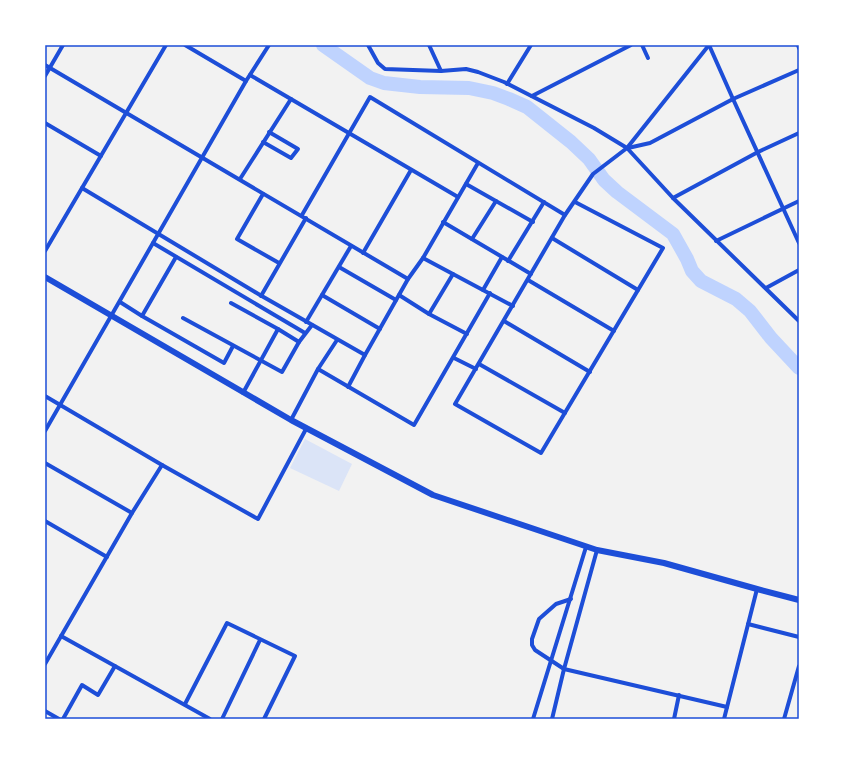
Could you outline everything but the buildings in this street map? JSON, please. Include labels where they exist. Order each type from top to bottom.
[{"type":"main road","points":[[45,277],[291,420],[433,495],[586,547],[664,563],[799,600]]},
{"type":"street","points":[[45,76],[63,45]]},
{"type":"street","points":[[45,251],[166,45]]},
{"type":"street","points":[[185,45],[246,81]]},
{"type":"street","points":[[45,431],[246,81],[269,45]]},
{"type":"street","points":[[368,45],[378,63],[385,68],[440,71],[466,69],[478,72],[532,96],[594,128],[627,148],[673,198],[799,321]]},
{"type":"street","points":[[429,45],[440,71]]},
{"type":"street","points":[[507,84],[531,45]]},
{"type":"street","points":[[532,96],[631,45]]},
{"type":"street","points":[[642,45],[648,58]]},
{"type":"street","points":[[575,202],[664,248],[542,453],[455,404],[513,306],[530,274],[566,215],[593,174],[627,148],[709,45],[799,243]]},
{"type":"street","points":[[45,65],[203,157],[263,194],[304,216],[351,246],[408,279]]},
{"type":"street","points":[[627,148],[650,143],[733,99],[799,70]]},
{"type":"street","points":[[250,75],[348,134],[458,196]]},
{"type":"street","points":[[261,296],[348,134],[370,97],[566,215]]},
{"type":"street","points":[[240,179],[291,99]]},
{"type":"street","points":[[45,123],[101,156]]},
{"type":"street","points":[[263,142],[291,158],[298,149],[269,132]]},
{"type":"street","points":[[673,198],[758,152],[799,133]]},
{"type":"street","points":[[348,387],[408,279],[423,258],[478,163]]},
{"type":"street","points":[[363,252],[411,170]]},
{"type":"street","points":[[466,184],[532,222]]},
{"type":"street","points":[[82,188],[261,296],[365,355]]},
{"type":"street","points":[[263,194],[237,239],[279,263]]},
{"type":"street","points":[[472,239],[496,201]]},
{"type":"street","points":[[508,261],[544,202]]},
{"type":"street","points":[[716,241],[799,202]]},
{"type":"street","points":[[443,222],[530,274]]},
{"type":"street","points":[[552,238],[638,290]]},
{"type":"street","points":[[153,243],[305,333]]},
{"type":"street","points":[[306,322],[351,246]]},
{"type":"street","points":[[142,316],[176,257]]},
{"type":"street","points":[[483,290],[502,257]]},
{"type":"street","points":[[423,258],[513,306]]},
{"type":"street","points":[[339,267],[396,300]]},
{"type":"street","points":[[766,288],[799,270]]},
{"type":"street","points":[[429,314],[453,274]]},
{"type":"street","points":[[528,280],[614,331]]},
{"type":"street","points":[[318,369],[414,425],[454,358],[490,293]]},
{"type":"street","points":[[322,295],[380,329]]},
{"type":"street","points":[[399,295],[429,314],[467,334]]},
{"type":"street","points":[[120,302],[224,364],[233,346]]},
{"type":"street","points":[[231,303],[299,342]]},
{"type":"street","points":[[183,318],[282,372],[299,342],[312,326]]},
{"type":"street","points":[[504,321],[590,372]]},
{"type":"street","points":[[243,393],[278,329]]},
{"type":"street","points":[[291,420],[318,369],[337,340]]},
{"type":"street","points":[[454,358],[476,369]]},
{"type":"street","points":[[479,364],[565,413]]},
{"type":"street","points":[[45,396],[162,465],[258,519],[306,428]]},
{"type":"street","points":[[45,462],[132,514]]},
{"type":"street","points":[[45,664],[162,465]]},
{"type":"street","points":[[45,520],[107,557]]},
{"type":"street","points":[[533,719],[586,547]]},
{"type":"street","points":[[552,719],[564,669],[597,550]]},
{"type":"street","points":[[724,719],[757,589]]},
{"type":"street","points":[[571,599],[556,604],[539,619],[532,639],[532,645],[535,650],[564,669],[727,707]]},
{"type":"street","points":[[185,704],[227,623],[295,656],[264,719]]},
{"type":"street","points":[[748,624],[799,637]]},
{"type":"street","points":[[61,636],[210,719]]},
{"type":"street","points":[[222,719],[260,640]]},
{"type":"street","points":[[63,719],[82,685],[98,695],[115,666]]},
{"type":"street","points":[[784,719],[799,666]]},
{"type":"street","points":[[674,719],[679,695]]},
{"type":"street","points":[[45,711],[59,719]]},
{"type":"shaded area","points":[[305,439],[352,464],[339,491],[290,468]]},
{"type":"waterway","points":[[323,45],[370,78],[384,83],[420,87],[469,88],[493,93],[527,107],[571,142],[589,159],[604,180],[617,192],[673,234],[692,271],[701,281],[736,299],[750,311],[771,338],[799,368]]}]
